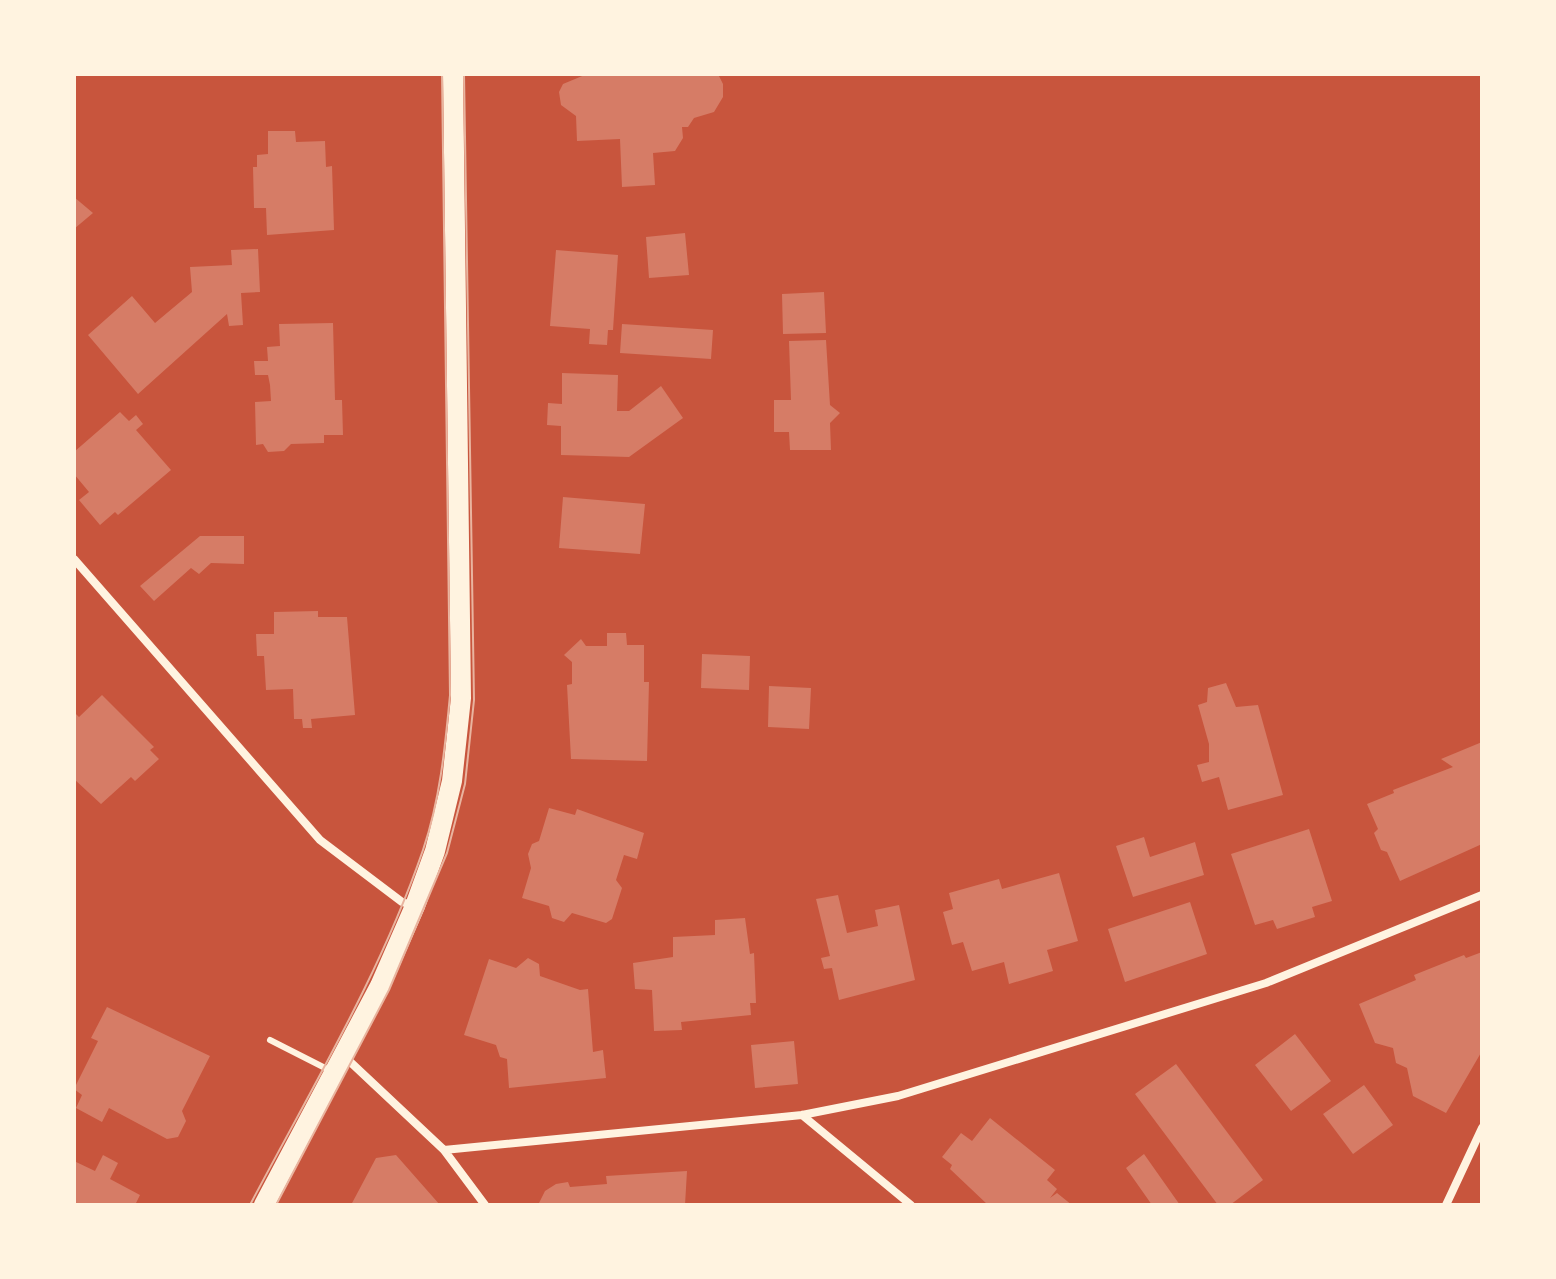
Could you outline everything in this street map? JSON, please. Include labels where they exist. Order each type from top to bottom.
[{"type":"main road","points":[[264,1205],[380,986],[435,851],[452,781],[461,698],[453,74]]},
{"type":"street","points":[[74,559],[320,840],[402,902],[415,906]]},
{"type":"street","points":[[444,1150],[802,1115],[898,1096],[1266,983],[1482,895]]},
{"type":"street","points":[[338,1063],[444,1150],[485,1205]]},
{"type":"street","points":[[802,1115],[911,1205]]},
{"type":"street","points":[[1446,1205],[1482,1128]]},
{"type":"lane","points":[[270,1040],[338,1063]]},
{"type":"building","points":[[587,74],[718,74],[723,84],[723,97],[714,112],[694,118],[688,127],[682,127],[683,138],[675,151],[653,153],[655,185],[622,187],[620,139],[577,141],[576,116],[561,105],[559,92],[563,84]]},
{"type":"building","points":[[268,131],[295,131],[296,142],[325,141],[326,167],[332,166],[334,230],[267,235],[266,208],[254,208],[253,167],[257,167],[257,155],[268,154]]},
{"type":"building","points":[[74,197],[93,213],[74,229]]},
{"type":"building","points":[[685,233],[689,275],[649,278],[646,237]]},
{"type":"building","points":[[258,249],[260,292],[241,293],[243,325],[229,326],[227,314],[138,394],[88,335],[132,296],[155,323],[192,292],[190,267],[232,265],[231,250]]},
{"type":"building","points":[[556,250],[618,255],[613,330],[608,330],[607,345],[589,344],[590,329],[550,326]]},
{"type":"building","points":[[824,292],[826,333],[783,334],[782,294]]},
{"type":"building","points":[[333,323],[335,400],[342,400],[343,435],[324,435],[324,443],[291,444],[284,451],[268,452],[263,444],[256,445],[255,402],[271,401],[270,385],[268,375],[255,375],[254,361],[268,361],[267,347],[280,346],[279,324]]},
{"type":"building","points":[[622,324],[713,330],[711,359],[620,353]]},
{"type":"building","points":[[826,340],[830,405],[840,413],[830,423],[831,450],[790,450],[789,432],[774,432],[774,400],[791,400],[789,341]]},
{"type":"building","points":[[562,373],[618,375],[617,411],[629,411],[661,386],[683,418],[629,457],[561,455],[561,426],[547,425],[548,403],[562,404]]},
{"type":"building","points":[[120,412],[129,421],[136,415],[143,424],[136,430],[171,470],[118,515],[115,512],[100,525],[79,500],[89,492],[74,474],[74,452]]},
{"type":"building","points":[[563,497],[645,504],[640,554],[559,548]]},
{"type":"building","points":[[200,536],[244,536],[244,564],[211,563],[199,574],[191,568],[154,601],[140,586]]},
{"type":"building","points":[[318,611],[318,617],[347,617],[355,715],[311,719],[312,728],[303,728],[302,719],[294,719],[293,689],[266,690],[264,656],[257,656],[256,634],[274,634],[274,612]]},
{"type":"building","points":[[607,633],[626,633],[627,645],[644,645],[644,682],[649,682],[647,761],[571,759],[567,685],[572,684],[572,662],[564,655],[581,639],[586,646],[607,646]]},
{"type":"building","points":[[702,654],[750,656],[749,690],[701,688]]},
{"type":"building","points":[[1226,683],[1236,707],[1258,705],[1283,795],[1228,810],[1219,777],[1202,782],[1197,765],[1209,762],[1209,744],[1198,705],[1207,702],[1208,688]]},
{"type":"building","points":[[769,686],[811,688],[809,729],[768,727]]},
{"type":"building","points":[[102,695],[154,747],[150,750],[159,759],[135,781],[131,777],[101,804],[74,779],[74,712],[79,717]]},
{"type":"building","points":[[1482,742],[1482,844],[1400,881],[1387,852],[1381,850],[1374,833],[1378,829],[1367,804],[1394,793],[1393,790],[1453,767],[1441,759]]},
{"type":"building","points":[[549,808],[575,815],[577,809],[644,833],[637,859],[624,855],[616,880],[622,888],[612,919],[606,923],[572,913],[564,922],[552,918],[549,906],[522,898],[531,868],[528,854],[532,844],[539,841]]},
{"type":"building","points":[[1309,829],[1332,901],[1312,907],[1315,917],[1277,929],[1273,920],[1255,925],[1231,854]]},
{"type":"building","points":[[1144,837],[1150,857],[1195,842],[1204,875],[1133,897],[1116,846]]},
{"type":"building","points":[[1059,873],[1078,941],[1047,950],[1053,971],[1009,984],[1004,962],[972,971],[963,942],[952,945],[943,912],[953,909],[949,893],[999,879],[1002,889]]},
{"type":"building","points":[[838,895],[847,933],[878,926],[875,910],[899,905],[915,980],[839,1000],[832,968],[824,969],[821,958],[830,956],[816,899]]},
{"type":"building","points":[[1190,902],[1207,954],[1125,982],[1108,929]]},
{"type":"building","points":[[745,918],[750,954],[754,953],[756,1003],[750,1003],[751,1015],[681,1022],[682,1030],[654,1031],[652,990],[635,989],[633,963],[673,957],[673,937],[715,935],[715,920]]},
{"type":"building","points":[[1482,952],[1482,1051],[1446,1113],[1413,1096],[1407,1068],[1396,1063],[1393,1048],[1375,1043],[1359,1004],[1416,980],[1414,975],[1464,955],[1466,958]]},
{"type":"building","points":[[528,958],[539,964],[540,976],[580,990],[588,989],[593,1052],[603,1050],[606,1078],[509,1088],[507,1059],[500,1057],[496,1045],[464,1035],[489,959],[516,968]]},
{"type":"building","points":[[107,1007],[210,1056],[182,1111],[186,1121],[178,1137],[167,1139],[109,1108],[102,1122],[76,1108],[82,1095],[74,1089],[98,1041],[91,1038]]},
{"type":"building","points":[[1295,1034],[1331,1081],[1291,1111],[1255,1065]]},
{"type":"building","points":[[794,1041],[798,1084],[755,1088],[751,1045]]},
{"type":"building","points":[[1176,1064],[1263,1180],[1230,1205],[1218,1205],[1135,1094]]},
{"type":"building","points":[[1364,1085],[1393,1125],[1353,1154],[1323,1114]]},
{"type":"building","points":[[990,1118],[1055,1170],[1047,1180],[1057,1189],[1050,1198],[1057,1193],[1072,1205],[988,1205],[950,1169],[952,1165],[942,1157],[961,1133],[972,1141]]},
{"type":"building","points":[[1144,1154],[1180,1205],[1152,1205],[1126,1168]]},
{"type":"building","points":[[103,1155],[118,1163],[110,1179],[140,1195],[135,1205],[74,1205],[74,1161],[95,1171]]},
{"type":"building","points":[[396,1155],[440,1205],[351,1205],[376,1158]]},
{"type":"building","points":[[687,1171],[685,1205],[538,1205],[545,1191],[556,1184],[568,1182],[570,1187],[607,1184],[606,1176]]},
{"type":"tram line","points":[[250,1205],[343,1031],[386,942],[423,850],[441,774],[450,695],[442,74]]},
{"type":"tram line","points":[[276,1205],[389,990],[447,853],[465,784],[474,700],[464,74]]}]
